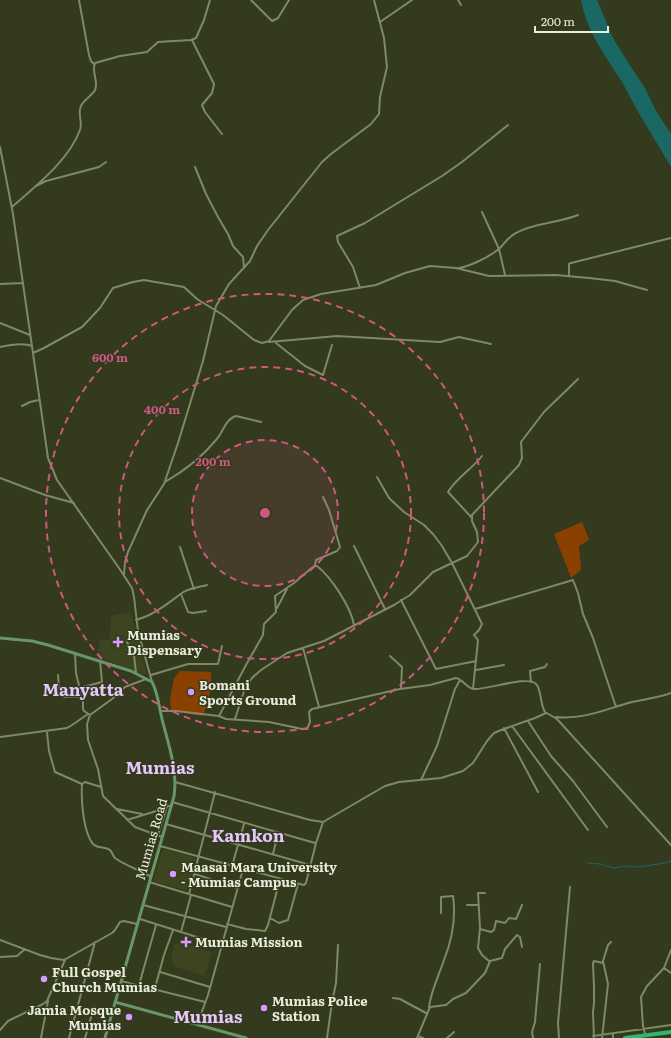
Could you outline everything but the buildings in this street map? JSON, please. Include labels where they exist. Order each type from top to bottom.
[{"type":"highway","points":[[628,1038],[671,1032]]},
{"type":"street","points":[[12,207],[67,154],[82,126],[80,107],[96,87],[94,64],[89,55],[80,0]]},
{"type":"street","points":[[94,64],[97,61],[147,52],[158,42],[192,40],[196,38],[199,35],[210,0]]},
{"type":"street","points":[[251,0],[272,21],[278,18],[289,0]]},
{"type":"street","points":[[124,574],[128,552],[147,510],[164,483],[203,361],[215,310],[226,288],[251,259],[264,236],[322,162],[371,124],[378,116],[380,111],[380,97],[387,67],[384,42],[374,0]]},
{"type":"street","points":[[380,22],[412,0]]},
{"type":"street","points":[[458,0],[461,5]]},
{"type":"street","points":[[192,40],[214,84],[213,92],[203,103],[202,107],[222,134]]},
{"type":"street","points":[[360,288],[354,267],[336,239],[337,235],[365,223],[442,176],[508,125]]},
{"type":"street","points":[[0,146],[12,207],[46,453],[57,480],[124,574],[133,593],[140,640],[152,683]]},
{"type":"street","points":[[35,186],[46,181],[99,167],[106,162]]},
{"type":"street","points":[[195,167],[204,190],[218,217],[235,248],[243,257],[244,267]]},
{"type":"street","points":[[482,212],[499,249],[504,276]]},
{"type":"street","points":[[456,268],[470,266],[499,249],[517,232],[578,215]]},
{"type":"street","points":[[569,276],[569,264],[571,263],[671,238]]},
{"type":"street","points":[[267,342],[292,310],[303,300],[321,294],[376,285],[406,273],[430,266],[456,268],[483,275],[569,276],[614,281],[647,290]]},
{"type":"street","points":[[33,353],[79,330],[100,308],[111,290],[116,286],[149,280],[184,286],[197,299],[215,310],[258,342],[275,342],[337,336],[440,342],[462,337],[491,344]]},
{"type":"street","points":[[0,284],[23,283]]},
{"type":"street","points":[[0,323],[30,335]]},
{"type":"street","points":[[275,342],[305,366],[323,375],[332,345]]},
{"type":"street","points":[[0,347],[10,345],[32,346]]},
{"type":"street","points":[[472,518],[474,513],[521,462],[521,442],[524,437],[544,412],[578,379]]},
{"type":"street","points":[[22,406],[39,400]]},
{"type":"street","points":[[164,483],[195,461],[216,440],[232,417],[236,416],[261,422]]},
{"type":"street","points":[[235,720],[246,688],[252,678],[277,658],[287,653],[324,641],[402,600],[410,595],[432,572],[467,556],[477,544],[478,536],[472,518],[448,492],[482,456]]},
{"type":"street","points":[[377,477],[389,498],[404,512],[424,525],[434,534],[452,563],[482,623],[480,629],[474,635],[478,640],[473,689]]},
{"type":"street","points":[[0,478],[45,495],[74,503]]},
{"type":"street","points":[[277,609],[275,596],[315,566],[315,561],[337,551],[340,547],[329,510],[323,497]]},
{"type":"street","points":[[354,546],[385,609]]},
{"type":"street","points":[[180,547],[194,589]]},
{"type":"street","points":[[315,566],[321,569],[335,587],[351,614],[354,625]]},
{"type":"street","points":[[475,608],[573,580],[579,596],[583,614],[593,638],[616,707]]},
{"type":"street","points":[[136,620],[147,617],[181,594],[207,585]]},
{"type":"street","points":[[219,716],[263,636],[264,625],[274,616],[287,588]]},
{"type":"street","points":[[181,594],[188,612],[193,613],[206,611]]},
{"type":"street","points":[[402,600],[436,669],[476,661]]},
{"type":"street","points":[[0,638],[40,642],[100,660],[136,673],[152,683]]},
{"type":"street","points":[[127,642],[134,655],[136,673]]},
{"type":"street","points":[[151,675],[188,664],[218,664],[222,646]]},
{"type":"street","points":[[303,648],[319,707]]},
{"type":"street","points":[[75,653],[75,665],[84,712],[89,714]]},
{"type":"street","points":[[390,656],[402,667],[401,688]]},
{"type":"street","points":[[79,688],[102,682],[100,660]]},
{"type":"street","points":[[530,682],[530,671],[545,667],[547,664]]},
{"type":"street","points":[[476,670],[504,665]]},
{"type":"street","points":[[58,675],[59,688],[64,698],[81,697]]},
{"type":"street","points":[[161,711],[176,711],[219,716],[226,719],[269,722],[307,729],[310,722],[310,710],[401,688],[430,685],[456,678],[473,689],[488,688],[516,682],[530,682],[536,684],[544,710],[546,713],[555,717],[582,717],[633,702],[660,697],[671,693]]},
{"type":"street","points":[[0,737],[70,727],[108,702],[125,687],[147,679]]},
{"type":"street","points":[[421,780],[437,746],[455,689],[460,680]]},
{"type":"street","name":"Mumias Road","points":[[105,1038],[175,792],[171,753],[161,711],[152,683]]},
{"type":"street","points":[[175,782],[215,792],[310,820],[323,822],[380,788],[395,783],[441,778],[467,769],[473,763],[491,736],[497,731],[528,721],[546,713]]},
{"type":"street","points":[[89,714],[87,724],[88,740],[98,769],[103,796],[135,827],[162,837]]},
{"type":"street","points":[[555,717],[671,845]]},
{"type":"street","points":[[528,721],[548,752],[573,781],[607,827]]},
{"type":"street","points":[[512,726],[588,830]]},
{"type":"street","points":[[504,728],[538,792]]},
{"type":"street","points":[[47,731],[50,754],[55,772],[82,784],[83,782],[101,787]]},
{"type":"street","points":[[82,784],[82,810],[86,830],[91,842],[97,847],[110,850],[115,858],[151,877]]},
{"type":"street","points":[[181,932],[215,792]]},
{"type":"street","points":[[127,820],[132,820],[144,814],[166,808],[172,804],[316,843]]},
{"type":"street","points":[[158,835],[166,808]]},
{"type":"street","points":[[116,809],[144,814]]},
{"type":"street","points":[[160,846],[303,885],[306,884],[323,822]]},
{"type":"street","points":[[166,824],[310,865]]},
{"type":"street","points":[[232,866],[244,824]]},
{"type":"street","points":[[272,854],[278,833]]},
{"type":"street","points":[[197,1025],[210,986],[243,869]]},
{"type":"street","points":[[194,874],[238,888]]},
{"type":"street","points":[[227,924],[264,931],[267,927],[280,879]]},
{"type":"street","points":[[149,882],[232,907]]},
{"type":"street","points":[[269,918],[279,923],[288,920],[298,884]]},
{"type":"street","points":[[559,1038],[558,1023],[570,887]]},
{"type":"street","points":[[485,893],[478,893],[480,929],[478,950],[490,962]]},
{"type":"street","points":[[423,1038],[417,1037],[427,1014],[453,930],[453,896],[441,897],[441,913]]},
{"type":"street","points":[[143,905],[226,927]]},
{"type":"street","points":[[467,905],[479,905]]},
{"type":"street","points":[[480,929],[484,932],[491,932],[494,930],[496,921],[504,923],[509,918],[516,919],[522,905]]},
{"type":"street","points":[[140,919],[222,945]]},
{"type":"street","points":[[41,1038],[48,999],[65,960],[113,932],[121,921],[138,924]]},
{"type":"street","points":[[139,985],[157,924]]},
{"type":"street","points":[[155,988],[173,930]]},
{"type":"street","points":[[429,1008],[446,1005],[453,999],[466,993],[485,973],[490,962],[502,958],[504,949],[517,935],[520,937],[522,947]]},
{"type":"street","points":[[0,940],[44,956],[65,960]]},
{"type":"street","points":[[69,1038],[95,942]]},
{"type":"street","points":[[602,1038],[608,984],[603,962],[608,945],[611,942]]},
{"type":"street","points":[[327,1038],[336,983],[338,945]]},
{"type":"street","points":[[0,957],[19,955],[25,949]]},
{"type":"street","points":[[644,1036],[641,997],[648,984],[664,968],[671,950]]},
{"type":"street","points":[[603,962],[594,961],[593,963],[594,1037],[671,1025]]},
{"type":"street","points":[[533,1038],[532,1033],[535,1022],[540,964]]},
{"type":"street","points":[[664,968],[671,974]]},
{"type":"street","points":[[160,972],[210,986]]},
{"type":"street","points":[[121,981],[155,988],[205,1002]]},
{"type":"street","points":[[393,998],[400,999],[427,1014]]},
{"type":"street","points":[[0,1030],[8,1021],[43,1004],[48,999]]},
{"type":"street","points":[[115,1002],[246,1038]]},
{"type":"street","points":[[85,1038],[94,1007]]},
{"type":"street","points":[[658,1026],[660,1033]]},
{"type":"street","points":[[640,1030],[644,1036]]},
{"type":"street","points":[[447,1038],[454,1032]]},
{"type":"street","points":[[623,1032],[628,1038],[631,1032]]},
{"type":"shaded area","points":[[582,522],[589,540],[579,546],[581,570],[571,578],[554,534]]},
{"type":"shaded area","name":"Mumias Dispensary","points":[[131,611],[138,644],[147,675],[97,657],[100,639],[110,640],[111,616]]},
{"type":"shaded area","name":"Bomani Sports Ground","points":[[180,671],[211,672],[208,700],[202,716],[171,711],[170,700],[174,678]]},
{"type":"shaded area","name":"Maasai Mara University - Mumias Campus","points":[[163,849],[196,858],[187,891],[153,881]]},
{"type":"shaded area","points":[[175,943],[212,952],[205,976],[172,966],[173,963],[171,959]]},
{"type":"water","points":[[581,0],[597,0],[613,38],[645,88],[656,111],[671,134],[671,167],[622,82],[597,43],[588,23]]},
{"type":"waterway","points":[[587,863],[600,864],[614,868],[624,866],[639,867],[671,861]]},
{"type":"place","name":"Mumias Dispensary","points":[[118,642]]},
{"type":"place","name":"Bomani Sports Ground","points":[[191,692]]},
{"type":"place","name":"Maasai Mara University - Mumias Campus","points":[[173,874]]},
{"type":"place","name":"Mumias Mission","points":[[186,942]]},
{"type":"place","name":"Full Gospel Church Mumias","points":[[44,979]]},
{"type":"place","name":"Mumias Police Station","points":[[264,1008]]},
{"type":"place","name":"Jamia Mosque Mumias","points":[[129,1017]]},
{"type":"district","name":"Manyatta","points":[[83,690]]},
{"type":"district","name":"Mumias","points":[[160,768]]},
{"type":"district","name":"Kamkon","points":[[248,836]]},
{"type":"district","name":"Mumias","points":[[208,1017]]}]
